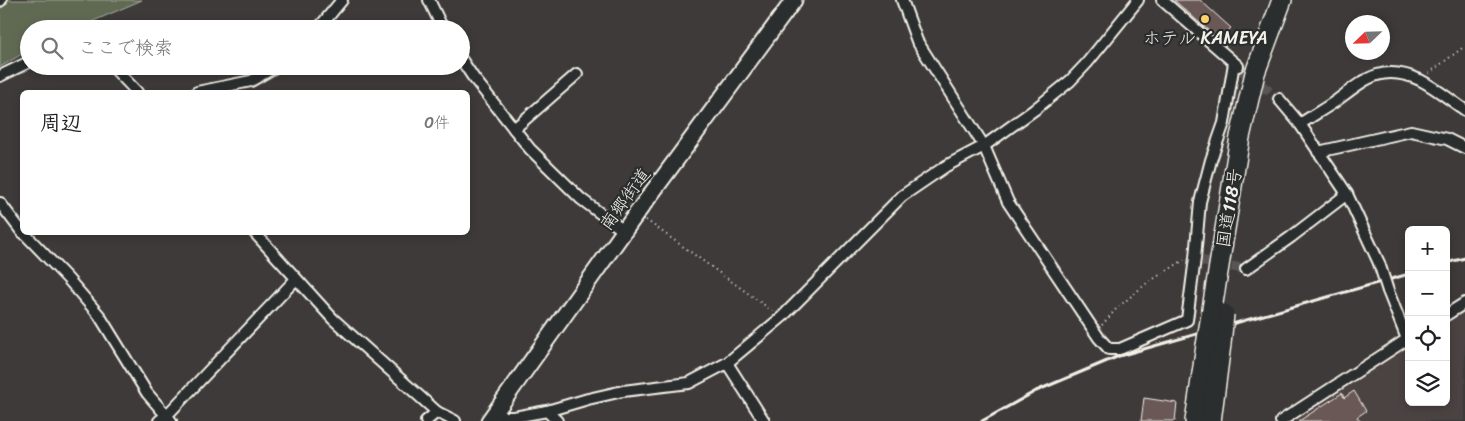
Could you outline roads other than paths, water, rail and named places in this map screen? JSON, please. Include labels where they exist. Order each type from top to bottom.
[{"type":"highway","name":"国道118号","points":[[1218,315],[1240,137],[1256,73],[1282,0]]},
{"type":"highway","name":"国道118号","points":[[1195,421],[1213,345],[1253,136],[1266,83],[1294,0]]},
{"type":"highway","name":"国道118号","points":[[1212,421],[1213,345]]},
{"type":"street","points":[[325,20],[342,0]]},
{"type":"street","points":[[429,0],[439,20]]},
{"type":"street","name":"南郷街道","points":[[491,418],[637,213],[794,0]]},
{"type":"street","points":[[902,0],[917,42],[984,146],[1008,202],[1096,333],[1109,349],[1120,349],[1187,320],[1198,257],[1200,202],[1211,160],[1224,123],[1236,65],[1162,0]]},
{"type":"street","points":[[491,418],[514,417],[547,411],[623,391],[689,383],[727,363],[782,317],[902,196],[946,166],[984,146],[1070,81],[1138,0]]},
{"type":"street","points":[[0,75],[20,66]]},
{"type":"street","points":[[470,73],[530,149],[581,199],[624,231]]},
{"type":"street","points":[[514,129],[578,74]]},
{"type":"street","points":[[1300,124],[1361,82],[1376,75],[1401,74],[1419,80],[1465,110]]},
{"type":"street","points":[[121,75],[135,90]]},
{"type":"street","points":[[207,90],[252,81],[262,75]]},
{"type":"street","points":[[1280,99],[1300,124],[1347,194],[1379,263],[1388,291],[1405,331]]},
{"type":"street","points":[[1318,152],[1410,131],[1447,139],[1465,148]]},
{"type":"street","points":[[1246,269],[1347,194]]},
{"type":"street","points":[[0,203],[20,228]]},
{"type":"street","points":[[26,235],[68,278],[100,315],[147,393],[166,419],[296,279]]},
{"type":"street","points":[[257,235],[333,319],[436,412],[455,421]]},
{"type":"street","points":[[1450,312],[1465,303]]},
{"type":"street","points":[[1281,421],[1405,340]]},
{"type":"street","points":[[727,363],[764,421]]},
{"type":"street","points":[[547,411],[556,421]]},
{"type":"street","points":[[426,421],[436,412]]},
{"type":"tunnel","points":[[1238,67],[1279,99]]},
{"type":"tunnel","points":[[1202,261],[1246,269]]},
{"type":"railway","points":[[1450,262],[1465,258]]},
{"type":"railway","points":[[982,421],[1036,391],[1119,356],[1405,275]]},
{"type":"place","name":"ホテル KAMEYA","points":[[1205,19]]}]
